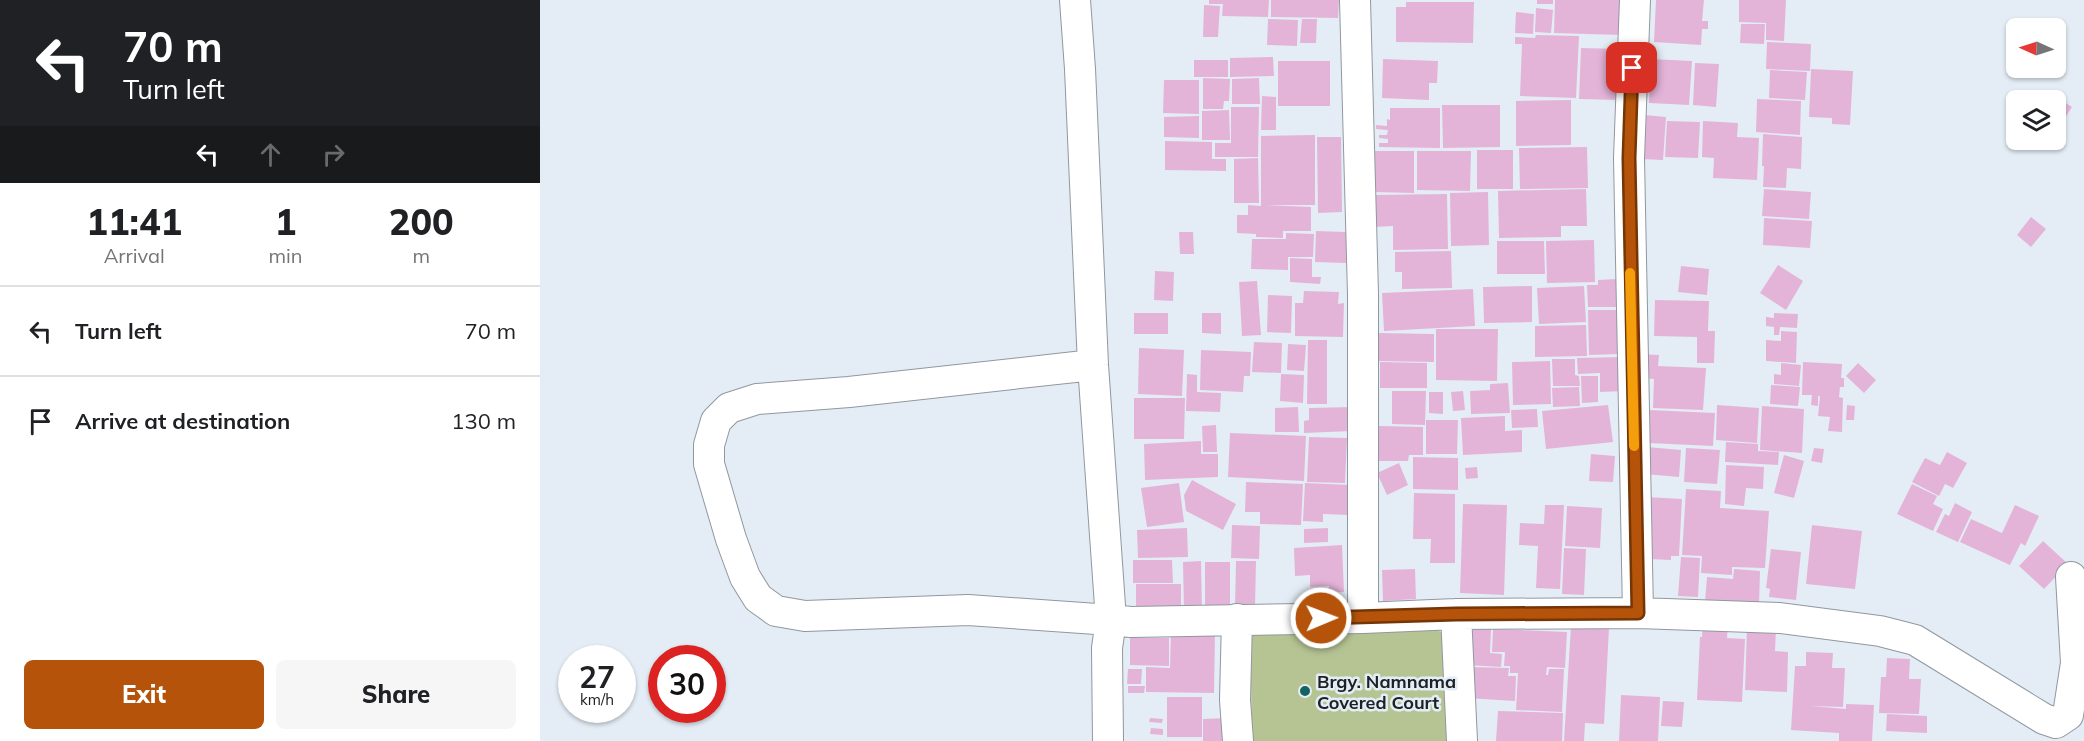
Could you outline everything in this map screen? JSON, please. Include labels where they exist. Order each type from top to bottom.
[{"type":"street","points":[[1075,0],[1093,365],[1111,620],[1107,648],[1108,741]]},
{"type":"street","points":[[1354,0],[1363,294],[1364,618]]},
{"type":"street","points":[[1635,0],[1629,158],[1638,613]]},
{"type":"street","points":[[1093,365],[849,392],[757,399],[729,408],[716,421],[709,445],[709,464],[727,529],[745,577],[758,598],[776,611],[806,616],[968,610],[1131,622],[1456,614],[1638,613],[1780,618],[1889,633],[1915,640],[2044,719],[2056,723],[2068,715],[2076,663],[2072,577]]},
{"type":"street","points":[[1456,614],[1462,741]]},
{"type":"street","points":[[1237,620],[1235,700],[1238,741]]},
{"type":"green space","points":[[1430,624],[1442,633],[1448,741],[1252,741],[1250,627]]},
{"type":"building","points":[[1209,0],[1269,0],[1268,17],[1222,16],[1223,4],[1209,4]]},
{"type":"building","points":[[1271,0],[1339,0],[1338,18],[1271,17]]},
{"type":"building","points":[[1537,0],[1553,0],[1553,4],[1537,4]]},
{"type":"building","points":[[1555,0],[1622,0],[1621,35],[1554,33]]},
{"type":"building","points":[[1656,0],[1704,0],[1702,21],[1708,21],[1708,29],[1702,29],[1701,45],[1654,42]]},
{"type":"building","points":[[1739,0],[1786,0],[1784,41],[1766,40],[1766,23],[1739,22]]},
{"type":"building","points":[[1406,2],[1474,2],[1473,43],[1396,42],[1396,7],[1406,7]]},
{"type":"building","points":[[1204,5],[1220,6],[1218,37],[1203,37]]},
{"type":"building","points":[[1536,8],[1553,10],[1551,33],[1535,32]]},
{"type":"building","points":[[1516,12],[1534,14],[1533,34],[1515,33]]},
{"type":"building","points":[[1268,19],[1298,20],[1297,46],[1267,45]]},
{"type":"building","points":[[1302,19],[1317,19],[1316,43],[1300,43]]},
{"type":"building","points":[[1741,24],[1765,24],[1764,44],[1740,43]]},
{"type":"building","points":[[1536,35],[1579,36],[1576,98],[1520,96],[1522,44],[1515,44],[1515,37],[1535,38]]},
{"type":"building","points":[[1767,42],[1811,44],[1810,71],[1766,69]]},
{"type":"building","points":[[1581,48],[1621,49],[1620,100],[1579,99]]},
{"type":"building","points":[[1273,57],[1274,76],[1230,77],[1230,58]]},
{"type":"building","points":[[1383,59],[1438,61],[1437,83],[1429,83],[1429,100],[1382,98]]},
{"type":"building","points":[[1651,59],[1692,61],[1689,105],[1649,103]]},
{"type":"building","points":[[1194,60],[1228,60],[1228,77],[1194,77]]},
{"type":"building","points":[[1278,61],[1330,61],[1330,106],[1278,106]]},
{"type":"building","points":[[1695,63],[1719,64],[1716,107],[1693,105]]},
{"type":"building","points":[[1811,69],[1853,71],[1850,125],[1832,124],[1832,118],[1809,117]]},
{"type":"building","points":[[1770,70],[1807,72],[1805,100],[1769,98]]},
{"type":"building","points":[[1203,78],[1230,79],[1229,101],[1224,101],[1223,109],[1203,109]]},
{"type":"building","points":[[1259,78],[1260,104],[1232,104],[1232,79]]},
{"type":"building","points":[[1164,80],[1199,80],[1199,114],[1163,113]]},
{"type":"building","points":[[1262,96],[1276,97],[1276,130],[1261,130]]},
{"type":"building","points":[[1757,99],[1801,101],[1800,135],[1756,132]]},
{"type":"building","points":[[1571,100],[1571,145],[1516,146],[1516,101]]},
{"type":"building","points":[[2066,103],[2072,107],[2066,116]]},
{"type":"building","points":[[1442,105],[1500,105],[1500,147],[1443,148]]},
{"type":"building","points":[[1231,107],[1259,107],[1258,157],[1215,157],[1215,143],[1231,143]]},
{"type":"building","points":[[1390,108],[1440,108],[1440,148],[1379,147],[1379,143],[1388,143],[1388,139],[1379,138],[1379,135],[1387,135],[1388,130],[1376,129],[1376,125],[1387,126],[1387,119],[1390,120]]},
{"type":"building","points":[[1229,110],[1230,140],[1202,140],[1202,111]]},
{"type":"building","points":[[1644,115],[1666,117],[1663,160],[1641,159]]},
{"type":"building","points":[[1199,116],[1199,138],[1164,137],[1164,117]]},
{"type":"building","points":[[1667,121],[1700,122],[1698,158],[1665,157]]},
{"type":"building","points":[[1703,121],[1738,123],[1737,137],[1759,138],[1757,180],[1713,178],[1714,158],[1702,157]]},
{"type":"building","points":[[1763,134],[1802,137],[1801,169],[1787,168],[1786,188],[1763,187]]},
{"type":"building","points":[[1315,135],[1315,205],[1266,205],[1311,207],[1311,231],[1283,231],[1283,238],[1256,237],[1256,234],[1237,233],[1237,215],[1248,215],[1248,205],[1261,206],[1261,136]]},
{"type":"building","points":[[1317,137],[1341,137],[1342,212],[1318,213]]},
{"type":"building","points":[[1165,141],[1212,142],[1212,159],[1226,159],[1226,171],[1165,170]]},
{"type":"building","points":[[1587,147],[1588,188],[1520,189],[1519,148]]},
{"type":"building","points":[[1477,150],[1513,150],[1513,189],[1477,189]]},
{"type":"building","points":[[1375,151],[1414,151],[1414,193],[1374,192]]},
{"type":"building","points":[[1417,151],[1471,151],[1470,191],[1417,190]]},
{"type":"building","points":[[1258,158],[1259,203],[1234,203],[1234,159]]},
{"type":"building","points":[[1586,189],[1587,226],[1561,226],[1561,237],[1499,238],[1498,191]]},
{"type":"building","points":[[1764,189],[1811,192],[1809,219],[1762,216]]},
{"type":"building","points":[[1488,192],[1489,245],[1451,246],[1450,193]]},
{"type":"building","points":[[1447,194],[1448,249],[1393,250],[1393,226],[1374,227],[1374,195]]},
{"type":"building","points":[[2031,217],[2046,229],[2031,247],[2017,235]]},
{"type":"building","points":[[1764,218],[1812,221],[1810,248],[1763,245]]},
{"type":"building","points":[[1316,231],[1346,232],[1346,263],[1315,262]]},
{"type":"building","points":[[1179,232],[1193,232],[1194,254],[1180,254]]},
{"type":"building","points":[[1286,233],[1314,234],[1313,257],[1288,257],[1288,270],[1251,269],[1252,239],[1286,239]]},
{"type":"building","points":[[1594,240],[1595,282],[1547,283],[1546,241]]},
{"type":"building","points":[[1497,241],[1544,241],[1545,274],[1497,274]]},
{"type":"building","points":[[1451,251],[1452,288],[1402,289],[1402,272],[1395,272],[1395,252]]},
{"type":"building","points":[[1290,258],[1312,259],[1312,277],[1321,277],[1320,284],[1290,282]]},
{"type":"building","points":[[1778,265],[1803,281],[1786,310],[1760,293]]},
{"type":"building","points":[[1681,266],[1709,269],[1707,295],[1678,292]]},
{"type":"building","points":[[1155,271],[1174,272],[1173,301],[1154,300]]},
{"type":"building","points":[[1617,279],[1618,307],[1588,307],[1587,285],[1598,285],[1598,280]]},
{"type":"building","points":[[1257,281],[1261,335],[1242,336],[1239,282]]},
{"type":"building","points":[[1532,286],[1532,322],[1484,323],[1483,287]]},
{"type":"building","points":[[1584,286],[1586,322],[1539,324],[1537,288]]},
{"type":"building","points":[[1473,289],[1475,326],[1384,331],[1382,293]]},
{"type":"building","points":[[1304,291],[1339,292],[1338,304],[1344,303],[1343,337],[1295,336],[1295,303],[1303,303]]},
{"type":"building","points":[[1268,295],[1292,296],[1291,333],[1267,332]]},
{"type":"building","points":[[1655,300],[1709,301],[1708,331],[1715,331],[1714,363],[1697,363],[1697,337],[1654,336]]},
{"type":"building","points":[[1588,310],[1620,310],[1621,354],[1589,355]]},
{"type":"building","points":[[1134,313],[1168,313],[1168,334],[1134,334]]},
{"type":"building","points":[[1202,313],[1221,313],[1221,334],[1202,333]]},
{"type":"building","points":[[1774,313],[1798,314],[1797,328],[1780,327],[1779,335],[1774,335],[1774,327],[1766,326],[1766,317],[1774,318]]},
{"type":"building","points":[[1586,325],[1587,356],[1535,357],[1535,326]]},
{"type":"building","points":[[1436,329],[1498,329],[1497,381],[1436,380]]},
{"type":"building","points":[[1781,331],[1797,332],[1796,363],[1766,361],[1766,340],[1781,341]]},
{"type":"building","points":[[1377,333],[1434,334],[1434,362],[1377,361]]},
{"type":"building","points":[[1308,340],[1327,340],[1327,404],[1307,404]]},
{"type":"building","points":[[1254,342],[1282,343],[1281,373],[1252,372]]},
{"type":"building","points":[[1288,344],[1306,345],[1304,371],[1287,370]]},
{"type":"building","points":[[1139,348],[1184,350],[1182,396],[1138,394]]},
{"type":"building","points":[[1201,350],[1251,352],[1250,376],[1244,376],[1243,392],[1200,390]]},
{"type":"building","points":[[1639,354],[1659,355],[1658,366],[1706,368],[1703,410],[1653,408],[1654,379],[1638,378]]},
{"type":"building","points":[[1623,357],[1624,391],[1600,392],[1600,373],[1578,374],[1577,358]]},
{"type":"building","points":[[1552,359],[1575,359],[1575,375],[1579,376],[1580,386],[1553,386]]},
{"type":"building","points":[[1550,361],[1551,404],[1513,405],[1512,362]]},
{"type":"building","points":[[1380,362],[1427,363],[1427,388],[1380,388]]},
{"type":"building","points":[[1803,362],[1842,364],[1841,378],[1844,378],[1844,387],[1840,387],[1839,397],[1843,398],[1842,432],[1828,431],[1830,417],[1818,416],[1820,396],[1818,396],[1818,406],[1811,405],[1812,395],[1802,395]]},
{"type":"building","points":[[1781,363],[1801,365],[1799,386],[1774,384],[1774,374],[1781,375]]},
{"type":"building","points":[[1858,363],[1876,380],[1864,393],[1846,376]]},
{"type":"building","points":[[1187,374],[1197,375],[1197,392],[1221,393],[1220,412],[1186,411]]},
{"type":"building","points":[[1281,374],[1304,375],[1303,403],[1280,401]]},
{"type":"building","points":[[1581,376],[1598,376],[1598,402],[1582,403]]},
{"type":"building","points":[[1508,383],[1510,413],[1471,414],[1470,391],[1490,390],[1490,384]]},
{"type":"building","points":[[1771,385],[1800,387],[1798,406],[1770,404]]},
{"type":"building","points":[[1579,387],[1580,406],[1553,407],[1552,388]]},
{"type":"building","points":[[1392,391],[1426,391],[1425,425],[1392,424]]},
{"type":"building","points":[[1463,391],[1465,410],[1453,411],[1451,392]]},
{"type":"building","points":[[1429,392],[1443,392],[1443,414],[1429,413]]},
{"type":"building","points":[[1134,398],[1185,398],[1184,439],[1134,439]]},
{"type":"building","points":[[1608,405],[1613,442],[1546,449],[1542,411]]},
{"type":"building","points":[[1717,405],[1759,408],[1757,443],[1716,440]]},
{"type":"building","points":[[1847,405],[1855,406],[1854,420],[1846,420]]},
{"type":"building","points":[[1762,406],[1804,409],[1802,453],[1760,450]]},
{"type":"building","points":[[1298,407],[1299,432],[1275,432],[1275,408]]},
{"type":"building","points":[[1352,407],[1352,431],[1304,433],[1304,421],[1309,420],[1309,408]]},
{"type":"building","points":[[1537,409],[1538,427],[1512,428],[1511,410]]},
{"type":"building","points":[[1649,410],[1715,413],[1713,446],[1648,443]]},
{"type":"building","points":[[1505,416],[1505,431],[1522,430],[1522,452],[1463,455],[1461,418]]},
{"type":"building","points":[[1426,420],[1458,420],[1457,454],[1426,454]]},
{"type":"building","points":[[1216,425],[1217,452],[1203,452],[1202,426]]},
{"type":"building","points":[[1379,426],[1423,427],[1423,455],[1409,455],[1408,461],[1379,461]]},
{"type":"building","points":[[1230,433],[1306,436],[1304,481],[1228,477]]},
{"type":"building","points":[[1309,437],[1347,438],[1345,483],[1307,482]]},
{"type":"building","points":[[1201,441],[1201,454],[1218,454],[1218,477],[1145,480],[1144,444]]},
{"type":"building","points":[[1726,442],[1758,444],[1758,451],[1779,452],[1778,465],[1725,462]]},
{"type":"building","points":[[1647,447],[1681,450],[1679,477],[1645,474]]},
{"type":"building","points":[[1686,448],[1720,450],[1717,484],[1684,482]]},
{"type":"building","points":[[1814,448],[1824,449],[1822,463],[1811,461]]},
{"type":"building","points":[[1947,452],[1967,463],[1953,488],[1945,484],[1939,496],[1912,482],[1925,458],[1940,465]]},
{"type":"building","points":[[1591,454],[1615,456],[1613,482],[1589,481]]},
{"type":"building","points":[[1784,455],[1804,461],[1794,498],[1774,493]]},
{"type":"building","points":[[1413,457],[1458,458],[1458,490],[1413,489]]},
{"type":"building","points":[[1399,463],[1408,485],[1387,495],[1377,473]]},
{"type":"building","points":[[1726,465],[1764,467],[1763,489],[1746,488],[1744,506],[1725,504]]},
{"type":"building","points":[[1477,467],[1478,478],[1466,479],[1465,468]]},
{"type":"building","points":[[1192,480],[1236,504],[1223,530],[1186,511],[1184,495]]},
{"type":"building","points":[[1246,482],[1303,484],[1301,525],[1260,524],[1260,512],[1245,512]]},
{"type":"building","points":[[1179,483],[1184,522],[1147,527],[1141,488]]},
{"type":"building","points":[[1305,483],[1351,485],[1349,515],[1323,514],[1323,522],[1303,521]]},
{"type":"building","points":[[1912,484],[1937,496],[1933,504],[1943,509],[1933,531],[1897,514]]},
{"type":"building","points":[[1686,489],[1721,491],[1720,508],[1769,511],[1765,568],[1732,567],[1732,575],[1701,573],[1702,556],[1682,555]]},
{"type":"building","points":[[1414,493],[1455,494],[1455,563],[1430,563],[1431,539],[1413,539]]},
{"type":"building","points":[[1646,497],[1682,499],[1679,556],[1671,556],[1671,560],[1649,559]]},
{"type":"building","points":[[1955,503],[1972,512],[1958,542],[1936,532],[1945,514],[1949,516]]},
{"type":"building","points":[[1463,504],[1507,505],[1504,595],[1460,593]]},
{"type":"building","points":[[1545,505],[1564,505],[1560,589],[1536,588],[1538,546],[1519,545],[1520,523],[1544,524]]},
{"type":"building","points":[[2015,505],[2039,516],[2025,546],[2021,543],[2010,565],[1960,542],[1971,519],[2002,533]]},
{"type":"building","points":[[1567,506],[1602,508],[1600,548],[1565,546]]},
{"type":"building","points":[[1232,525],[1260,526],[1259,559],[1231,558]]},
{"type":"building","points":[[1812,525],[1862,531],[1855,589],[1806,584]]},
{"type":"building","points":[[1187,528],[1188,557],[1138,558],[1137,530]]},
{"type":"building","points":[[1328,528],[1328,542],[1304,543],[1304,529]]},
{"type":"building","points":[[2043,541],[2068,564],[2044,589],[2019,566]]},
{"type":"building","points":[[1342,545],[1344,592],[1329,593],[1329,586],[1310,587],[1310,575],[1295,576],[1294,548]]},
{"type":"building","points":[[1564,548],[1586,549],[1584,595],[1562,594]]},
{"type":"building","points":[[1771,549],[1801,552],[1796,600],[1769,597],[1770,589],[1766,588]]},
{"type":"building","points":[[1681,557],[1700,558],[1698,597],[1678,596]]},
{"type":"building","points":[[1133,560],[1172,560],[1173,583],[1133,583]]},
{"type":"building","points":[[1201,561],[1202,611],[1184,611],[1183,562]]},
{"type":"building","points":[[1236,561],[1256,561],[1255,607],[1235,606]]},
{"type":"building","points":[[1205,562],[1230,562],[1230,608],[1205,609]]},
{"type":"building","points":[[1415,569],[1416,599],[1383,601],[1382,570]]},
{"type":"building","points":[[1734,569],[1760,571],[1759,606],[1705,602],[1707,577],[1733,579]]},
{"type":"building","points":[[1136,584],[1181,584],[1181,616],[1136,616]]},
{"type":"building","points":[[1703,621],[1728,622],[1727,638],[1745,639],[1742,702],[1697,700]]},
{"type":"building","points":[[1571,626],[1609,628],[1604,724],[1585,723],[1584,741],[1564,741]]},
{"type":"building","points":[[1747,627],[1776,628],[1775,651],[1788,652],[1787,692],[1745,690]]},
{"type":"building","points":[[1468,628],[1491,629],[1490,653],[1502,654],[1501,667],[1467,665]]},
{"type":"building","points":[[1493,629],[1567,632],[1565,668],[1547,667],[1546,675],[1549,669],[1564,669],[1562,712],[1516,710],[1518,673],[1510,673],[1510,666],[1504,666],[1505,652],[1492,652]]},
{"type":"building","points":[[1171,631],[1215,632],[1214,693],[1146,692],[1146,667],[1170,668]]},
{"type":"building","points":[[1130,638],[1169,638],[1169,666],[1130,665]]},
{"type":"building","points":[[1806,652],[1833,653],[1832,668],[1845,668],[1843,707],[1811,706],[1846,709],[1846,704],[1874,705],[1872,741],[1839,741],[1839,733],[1791,730],[1795,666],[1806,666]]},
{"type":"building","points":[[1887,658],[1910,659],[1909,679],[1921,679],[1919,714],[1879,713],[1881,677],[1886,677]]},
{"type":"building","points":[[1468,667],[1509,668],[1508,676],[1516,676],[1515,701],[1466,698]]},
{"type":"building","points":[[1128,669],[1142,669],[1141,684],[1127,684]]},
{"type":"building","points":[[1128,686],[1145,686],[1144,693],[1128,693]]},
{"type":"building","points":[[1621,695],[1660,697],[1658,741],[1619,741]]},
{"type":"building","points":[[1167,697],[1202,697],[1202,737],[1167,737]]},
{"type":"building","points":[[1663,701],[1684,702],[1682,727],[1661,726]]},
{"type":"building","points":[[1498,711],[1563,713],[1562,741],[1496,741]]},
{"type":"building","points":[[1887,714],[1927,716],[1927,733],[1886,731]]},
{"type":"building","points":[[1150,718],[1163,719],[1162,723],[1149,722]]},
{"type":"building","points":[[1226,718],[1225,741],[1203,741],[1203,719]]},
{"type":"building","points":[[1151,728],[1163,729],[1163,735],[1150,734]]},
{"type":"slow traffic","points":[[1630,273],[1634,446]]},
{"type":"place","name":"Brgy. Namnama Covered Court","points":[[1305,691]]},
{"type":"route","points":[[1321,618],[1456,614],[1638,613],[1629,158],[1632,68]]}]
